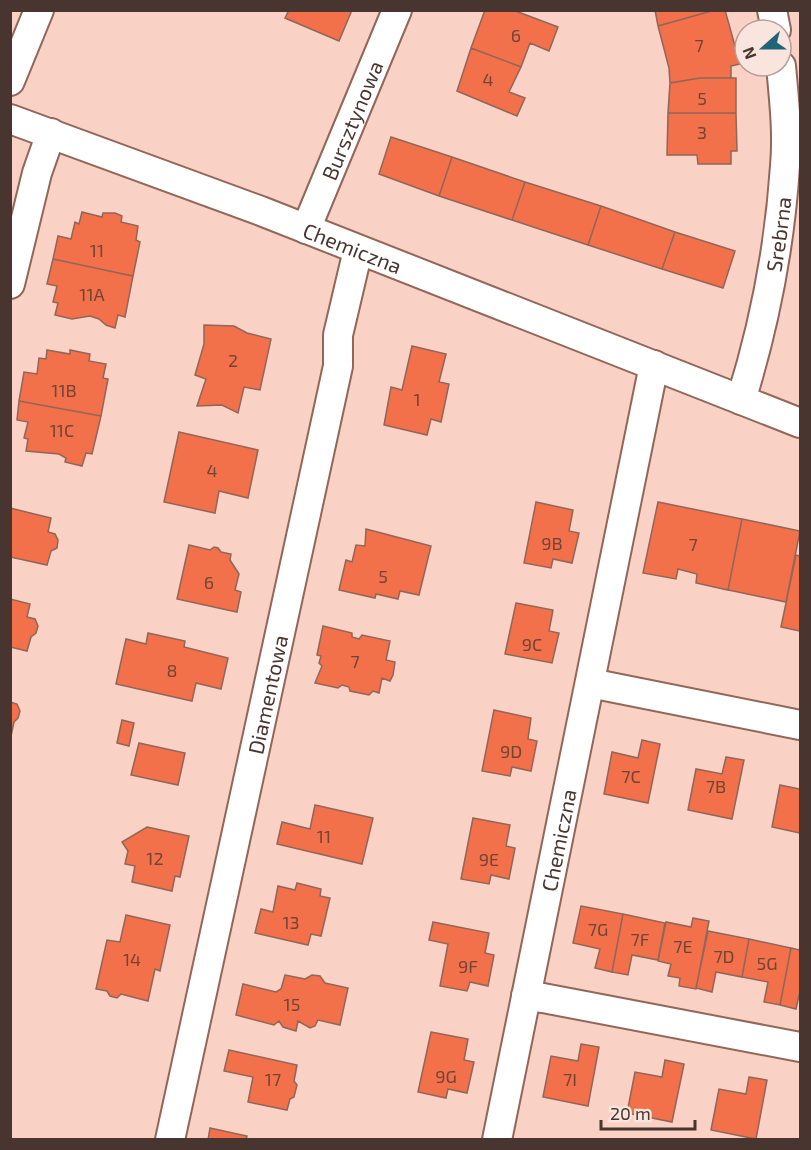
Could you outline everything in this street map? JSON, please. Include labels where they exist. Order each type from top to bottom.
[{"type":"street","points":[[10,81],[39,10]]},
{"type":"street","name":"Bursztynowa","points":[[306,229],[397,10]]},
{"type":"street","name":"Srebrna","points":[[741,400],[755,354],[777,240],[786,166],[786,122],[782,78]]},
{"type":"street","name":"Chemiczna","points":[[10,119],[306,229],[801,423]]},
{"type":"street","points":[[10,284],[37,173],[51,133]]},
{"type":"street","name":"Diamentowa","points":[[170,1140],[338,366],[338,335],[358,250]]},
{"type":"street","name":"Chemiczna","points":[[497,1140],[654,365]]},
{"type":"street","points":[[590,683],[801,725]]},
{"type":"street","points":[[526,996],[801,1047]]},
{"type":"building","points":[[289,10],[352,10],[339,41],[285,18]]},
{"type":"building","points":[[485,10],[513,10],[558,27],[549,51],[530,43],[521,67],[471,48]]},
{"type":"building","points":[[655,10],[715,10],[658,26]]},
{"type":"building","points":[[715,10],[725,10],[733,39],[731,78],[700,78],[670,83],[669,68],[658,26]]},
{"type":"building","points":[[471,48],[521,67],[509,92],[525,98],[517,116],[457,91]]},
{"type":"building","points":[[700,78],[736,78],[736,113],[668,113],[670,83]]},
{"type":"building","points":[[668,113],[736,113],[737,151],[731,151],[731,164],[698,164],[697,155],[667,155]]},
{"type":"building","points":[[391,137],[452,157],[439,196],[379,174]]},
{"type":"building","points":[[452,157],[525,182],[512,220],[439,196]]},
{"type":"building","points":[[525,182],[601,206],[588,245],[512,220]]},
{"type":"building","points":[[601,206],[675,232],[662,269],[588,245]]},
{"type":"building","points":[[82,212],[102,217],[103,213],[115,213],[122,216],[121,222],[138,226],[136,240],[140,242],[133,276],[53,259],[58,236],[71,239],[75,222],[79,224]]},
{"type":"building","points":[[675,232],[735,251],[723,288],[662,269]]},
{"type":"building","points":[[53,259],[133,276],[125,317],[118,315],[115,328],[90,316],[72,319],[55,315],[58,303],[53,302],[57,286],[47,284]]},
{"type":"building","points":[[204,325],[234,326],[247,333],[271,339],[260,390],[244,387],[238,413],[222,405],[197,406],[206,379],[195,375],[204,344]]},
{"type":"building","points":[[412,346],[446,354],[439,382],[449,384],[441,422],[431,419],[427,435],[384,425],[391,387],[402,390]]},
{"type":"building","points":[[47,350],[70,354],[70,350],[90,354],[89,361],[106,364],[103,378],[108,379],[101,416],[19,401],[24,372],[37,374],[39,358],[46,359]]},
{"type":"building","points":[[19,401],[101,416],[92,454],[86,453],[82,466],[65,462],[66,458],[59,454],[26,451],[28,439],[24,438],[28,422],[17,420]]},
{"type":"building","points":[[179,432],[258,450],[248,498],[219,491],[215,513],[164,502]]},
{"type":"building","points":[[536,502],[573,510],[569,531],[579,533],[572,563],[553,559],[551,568],[524,563]]},
{"type":"building","points":[[658,502],[742,519],[728,590],[696,583],[697,574],[678,569],[676,579],[643,573]]},
{"type":"building","points":[[10,508],[51,518],[48,532],[55,534],[58,540],[57,548],[51,551],[47,565],[10,557]]},
{"type":"building","points":[[742,519],[800,531],[786,602],[728,590]]},
{"type":"building","points":[[366,529],[431,546],[419,595],[400,591],[398,599],[376,594],[375,598],[339,590],[346,560],[352,562],[356,545],[365,546]]},
{"type":"building","points":[[189,545],[210,550],[214,547],[221,552],[231,554],[230,560],[239,574],[235,590],[241,592],[237,612],[177,599]]},
{"type":"building","points":[[796,555],[800,556],[800,631],[781,627]]},
{"type":"building","points":[[10,599],[30,604],[27,617],[35,619],[38,626],[36,633],[31,637],[27,651],[10,647]]},
{"type":"building","points":[[516,603],[553,610],[549,631],[559,633],[552,663],[505,654]]},
{"type":"building","points":[[323,626],[352,633],[352,637],[359,639],[362,635],[390,641],[386,660],[395,662],[393,675],[390,681],[382,678],[379,693],[373,691],[369,695],[350,691],[349,687],[342,685],[338,688],[315,683],[322,666],[319,663],[321,656],[317,655]]},
{"type":"building","points":[[148,633],[185,641],[184,647],[228,658],[221,689],[196,683],[192,701],[116,684],[126,639],[146,644]]},
{"type":"building","points":[[10,702],[17,704],[20,711],[14,722],[11,736]]},
{"type":"building","points":[[494,710],[531,718],[528,739],[537,741],[531,771],[512,767],[510,776],[482,771]]},
{"type":"building","points":[[122,720],[134,723],[129,746],[117,743]]},
{"type":"building","points":[[642,740],[660,744],[648,803],[604,794],[612,752],[638,758]]},
{"type":"building","points":[[139,743],[185,753],[178,785],[131,775]]},
{"type":"building","points":[[726,757],[744,760],[732,819],[688,810],[696,769],[722,774]]},
{"type":"building","points":[[780,785],[800,789],[800,833],[772,827]]},
{"type":"building","points":[[315,805],[373,818],[362,864],[277,844],[282,822],[310,829]]},
{"type":"building","points":[[473,818],[510,825],[506,846],[515,848],[509,879],[491,875],[489,884],[461,879]]},
{"type":"building","points":[[147,827],[189,836],[180,877],[175,876],[172,891],[132,882],[135,866],[125,864],[128,851],[122,842]]},
{"type":"building","points":[[297,883],[321,889],[320,896],[330,898],[321,936],[311,934],[308,945],[255,933],[261,909],[273,912],[278,886],[295,890]]},
{"type":"building","points":[[581,906],[623,914],[612,972],[595,968],[600,949],[573,943]]},
{"type":"building","points":[[623,914],[665,923],[658,960],[632,955],[628,975],[612,972]]},
{"type":"building","points":[[126,915],[170,925],[160,971],[155,969],[148,1001],[121,994],[117,998],[110,996],[107,991],[96,989],[107,940],[120,942]]},
{"type":"building","points":[[693,918],[709,921],[696,989],[679,986],[680,978],[668,976],[671,964],[658,961],[666,922],[691,927]]},
{"type":"building","points":[[433,922],[489,933],[485,953],[494,955],[488,986],[470,982],[467,991],[440,986],[448,944],[429,940]]},
{"type":"building","points":[[708,931],[749,939],[742,977],[716,972],[712,992],[696,988]]},
{"type":"building","points":[[749,939],[791,948],[780,1005],[764,1002],[768,982],[742,977]]},
{"type":"building","points":[[791,948],[800,950],[800,991],[796,1009],[780,1005]]},
{"type":"building","points":[[285,975],[305,979],[312,975],[320,976],[325,983],[348,988],[340,1025],[318,1020],[315,1026],[310,1028],[298,1021],[296,1031],[283,1027],[279,1021],[274,1025],[236,1015],[243,984],[276,992],[281,989]]},
{"type":"building","points":[[431,1032],[468,1039],[464,1060],[474,1062],[467,1093],[448,1089],[446,1098],[418,1092]]},
{"type":"building","points":[[581,1044],[599,1047],[588,1106],[543,1097],[551,1056],[578,1061]]},
{"type":"building","points":[[229,1050],[297,1065],[294,1081],[297,1085],[287,1110],[248,1102],[253,1077],[224,1071]]},
{"type":"building","points":[[665,1060],[684,1064],[672,1122],[627,1113],[635,1072],[662,1077]]},
{"type":"building","points":[[749,1077],[767,1080],[756,1139],[711,1130],[719,1089],[746,1094]]},
{"type":"building","points":[[210,1128],[247,1136],[246,1140],[208,1140]]}]
